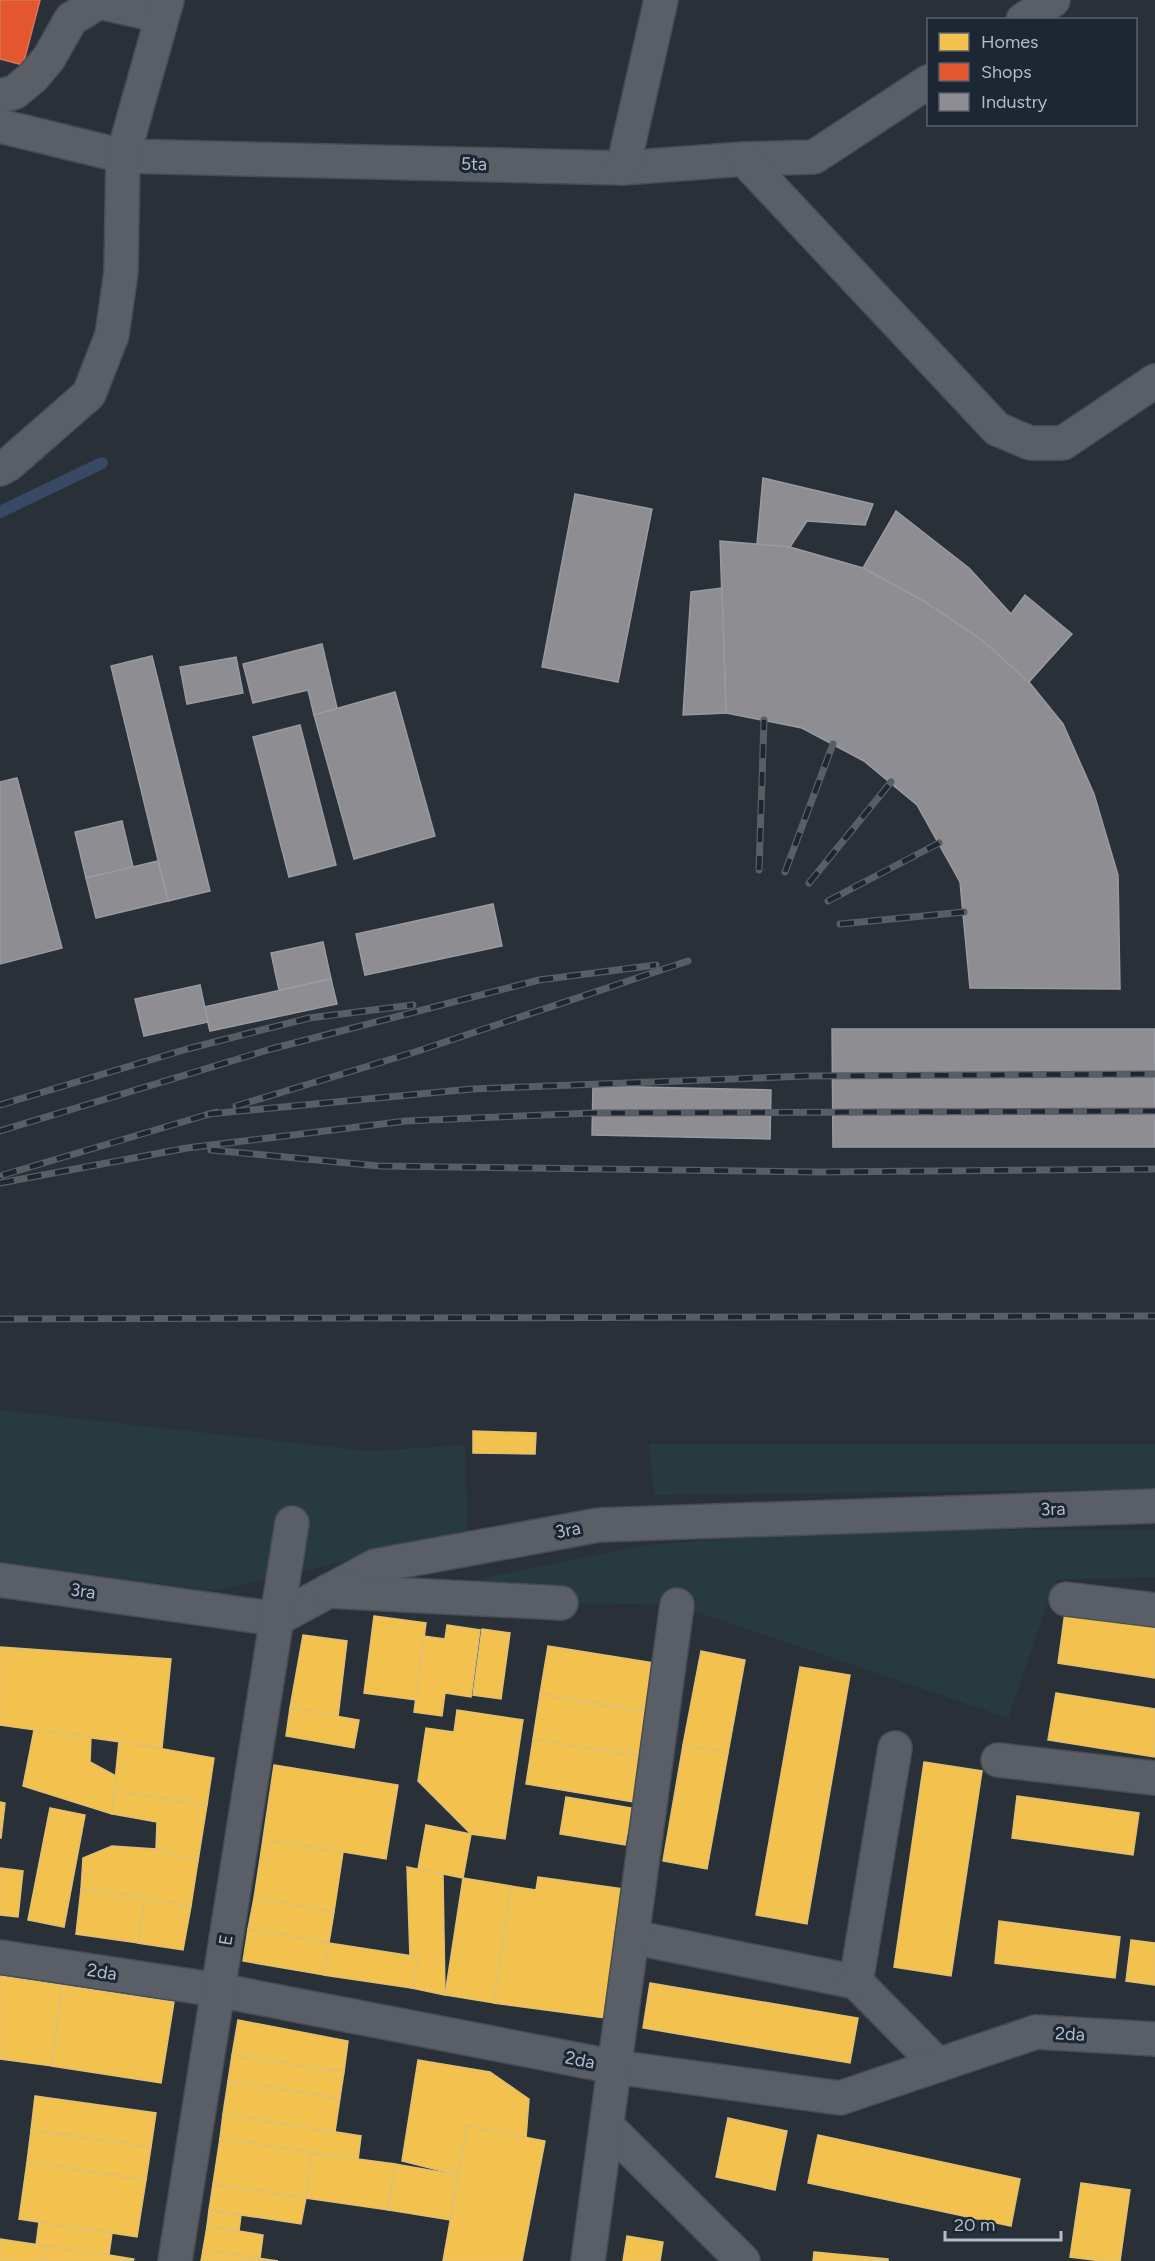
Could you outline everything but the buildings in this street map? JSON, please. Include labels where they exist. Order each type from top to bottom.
[{"type":"street","points":[[623,168],[661,0]]},
{"type":"street","points":[[1026,18],[1053,0]]},
{"type":"street","points":[[0,96],[15,92],[33,77],[49,58],[71,19],[99,2],[164,8],[123,156],[121,272],[112,335],[89,394],[9,464],[0,469]]},
{"type":"street","name":"5ta","points":[[0,126],[123,156],[623,168],[744,159],[814,157],[927,83]]},
{"type":"street","points":[[744,159],[997,429],[1030,443],[1063,443],[1155,381]]},
{"type":"street","name":"3ra","points":[[0,1580],[278,1619],[375,1566],[599,1525],[1155,1506]]},
{"type":"street","name":"E","points":[[175,2261],[292,1523]]},
{"type":"street","points":[[328,1591],[561,1603]]},
{"type":"street","points":[[1066,1599],[1155,1610]]},
{"type":"street","points":[[588,2261],[677,1605]]},
{"type":"street","points":[[856,1982],[895,1748]]},
{"type":"street","points":[[998,1760],[1155,1778]]},
{"type":"street","points":[[632,1937],[856,1982],[938,2065]]},
{"type":"street","name":"2da","points":[[0,1957],[218,1990],[615,2067],[840,2098],[1036,2032],[1155,2039]]},
{"type":"street","points":[[607,2126],[743,2261]]},
{"type":"green space","points":[[0,1410],[368,1451],[465,1445],[467,1533],[215,1591],[0,1562]]},
{"type":"green space","points":[[649,1444],[1155,1444],[1155,1489],[654,1495]]},
{"type":"green space","points":[[861,1529],[1155,1530],[1155,1577],[1056,1580],[1008,1718],[677,1605],[561,1603],[400,1595],[646,1545]]},
{"type":"waterway","points":[[0,512],[102,463]]},
{"type":"railway","points":[[759,870],[764,720]]},
{"type":"railway","points":[[785,872],[833,744]]},
{"type":"railway","points":[[809,883],[891,782]]},
{"type":"railway","points":[[828,901],[939,843]]},
{"type":"railway","points":[[840,924],[964,912]]},
{"type":"railway","points":[[236,1106],[415,1052],[688,961]]},
{"type":"railway","points":[[0,1131],[271,1049],[539,980],[656,965]]},
{"type":"railway","points":[[0,1105],[187,1049],[309,1018],[413,1005]]},
{"type":"railway","points":[[208,1114],[472,1089],[807,1076],[1155,1074]]},
{"type":"railway","points":[[0,1183],[187,1148],[406,1121],[592,1113],[1155,1111]]},
{"type":"railway","points":[[3,1175],[216,1112]]},
{"type":"railway","points":[[211,1150],[379,1166],[820,1172],[1155,1169]]},
{"type":"railway","points":[[0,1319],[1155,1316]]}]
